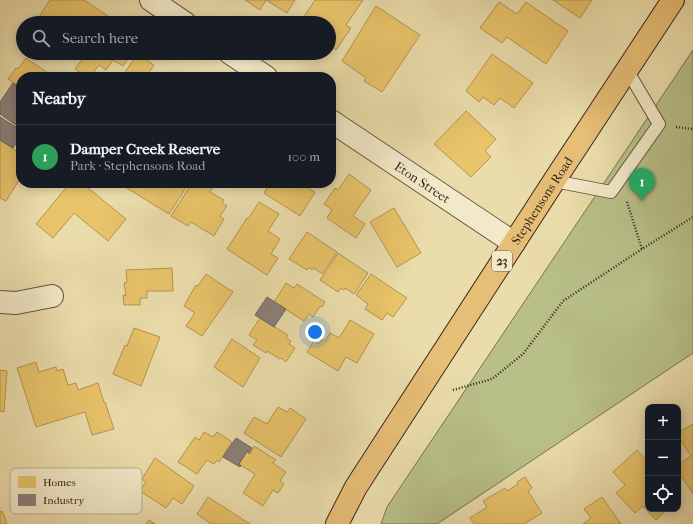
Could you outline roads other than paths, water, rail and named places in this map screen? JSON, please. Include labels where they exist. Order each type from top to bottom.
[{"type":"main road","name":"Stephensons Road","points":[[337,524],[356,486],[554,180],[673,0]]},
{"type":"street","points":[[151,0],[175,16]]},
{"type":"street","points":[[240,60],[258,72]]},
{"type":"street","name":"Eton Street","points":[[336,124],[514,243]]},
{"type":"street","points":[[0,302],[16,303],[52,296]]},
{"type":"lane","points":[[554,180],[611,192],[659,124],[627,70]]},
{"type":"place","name":"Damper Creek Reserve","points":[[642,201]]}]
